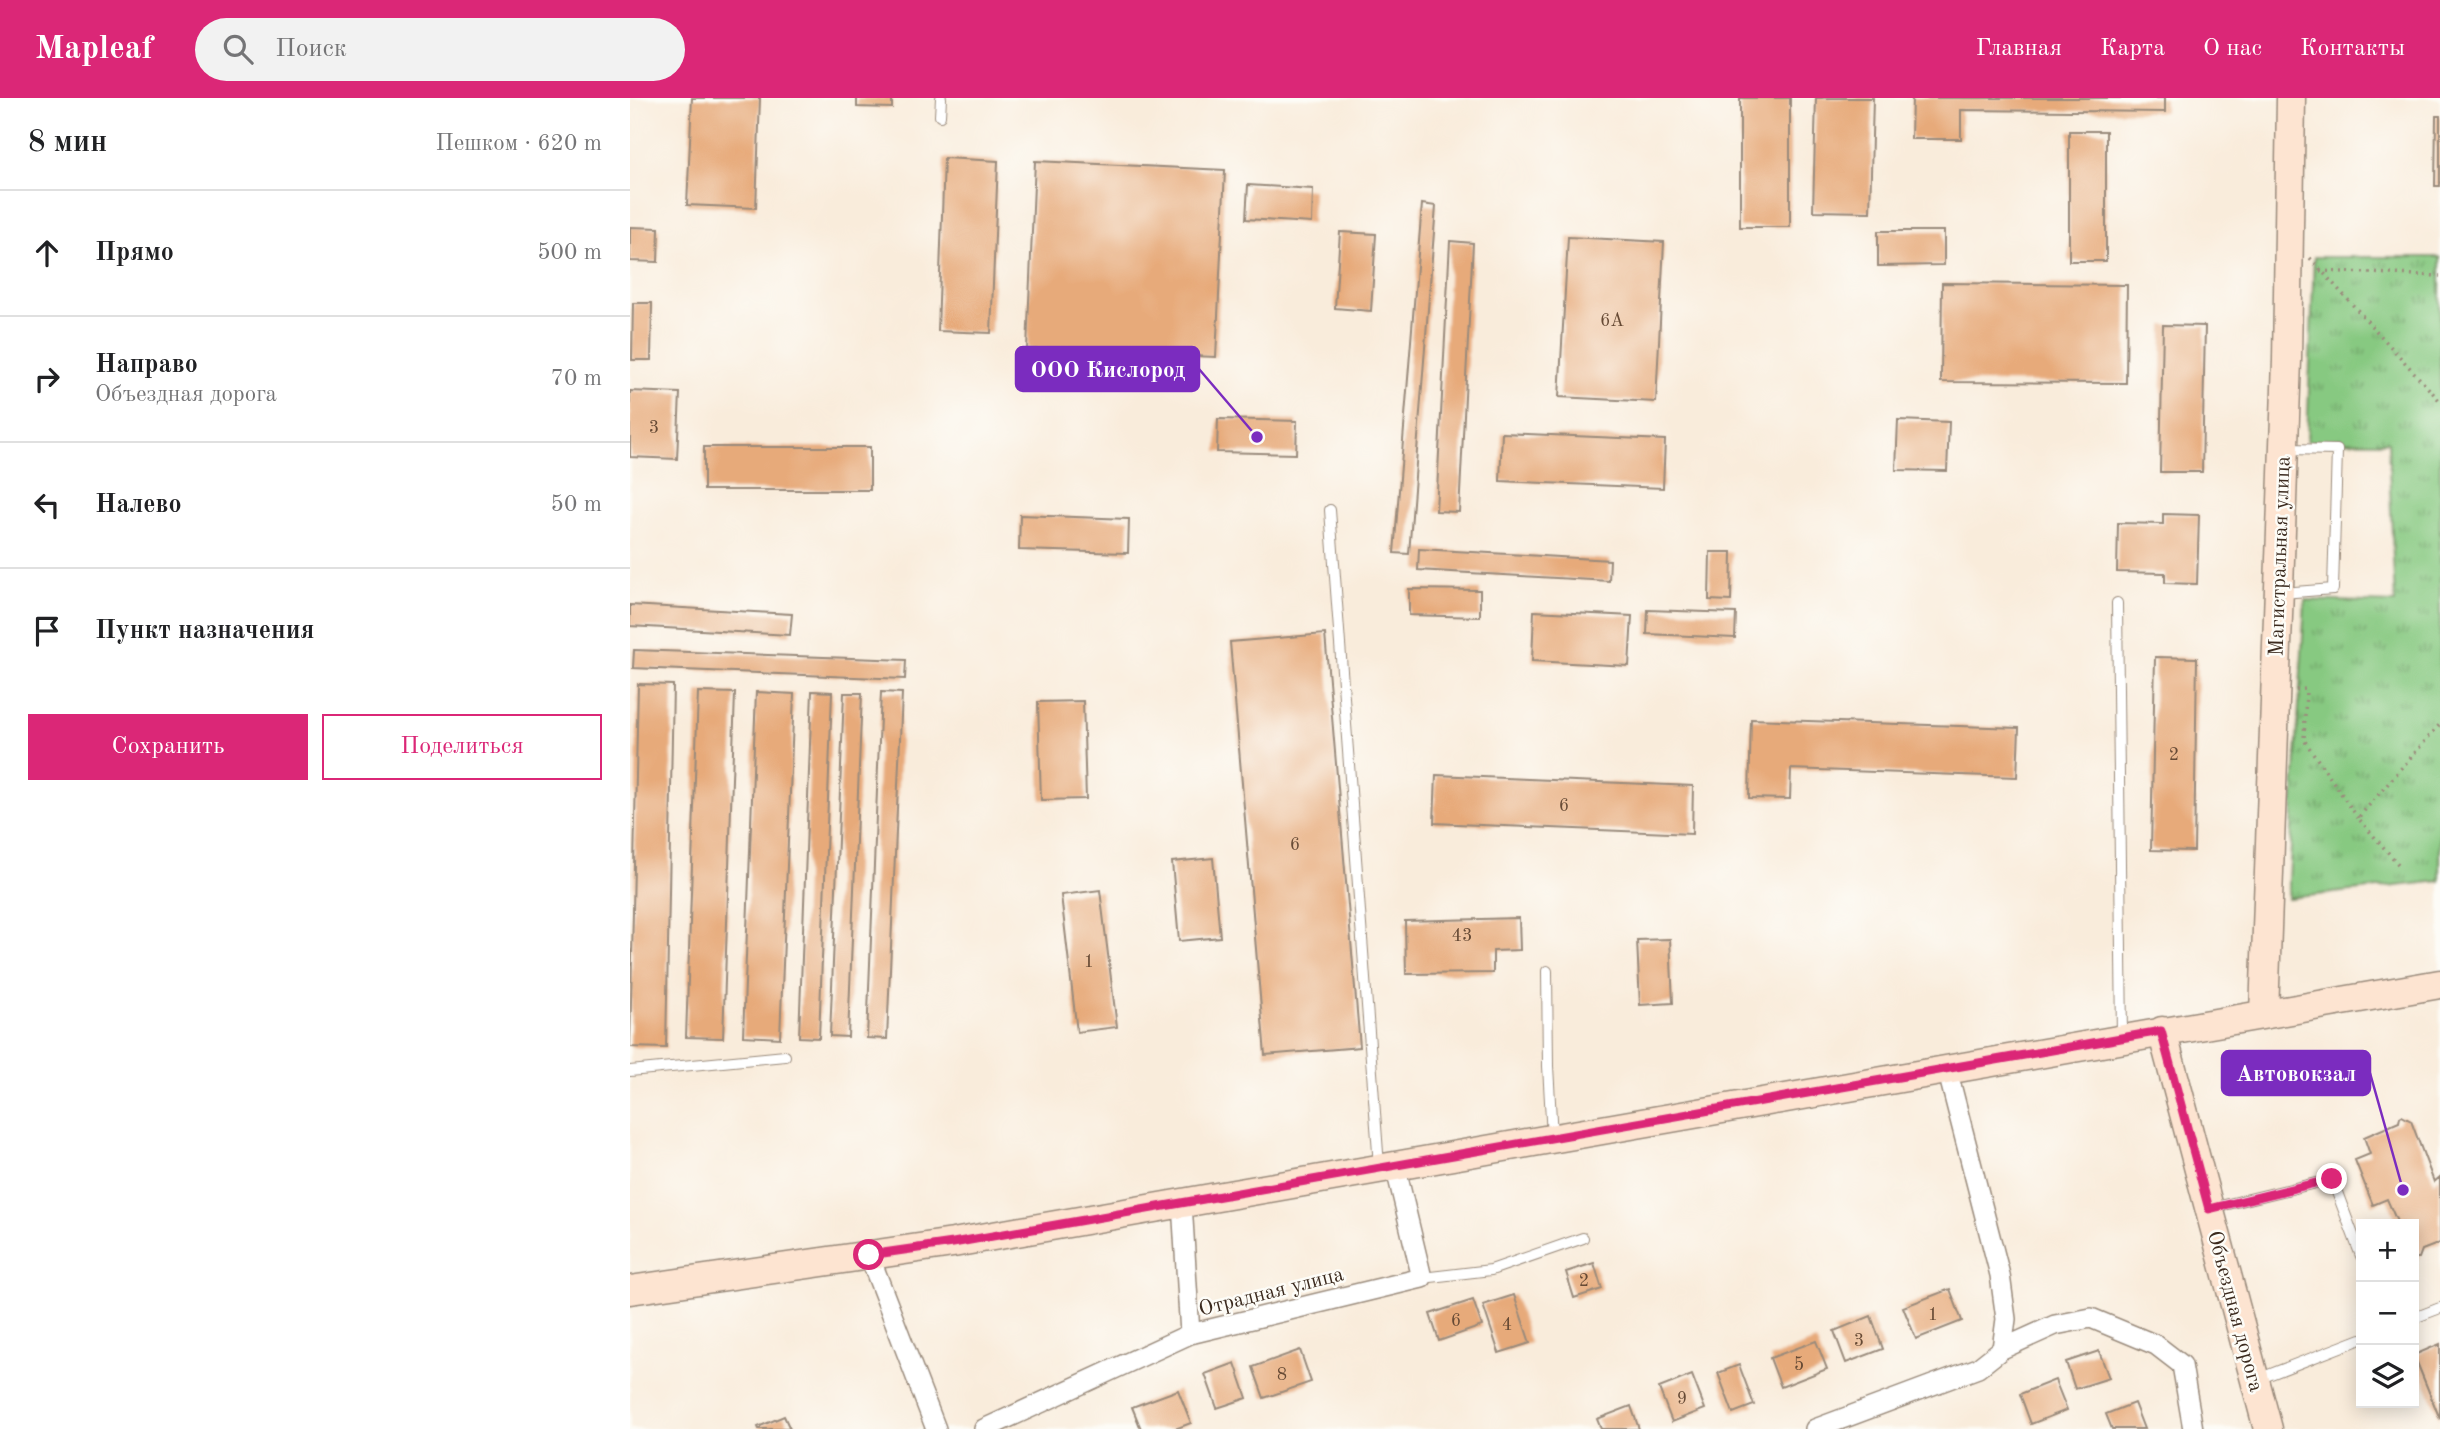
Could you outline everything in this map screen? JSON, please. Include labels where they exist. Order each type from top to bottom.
[{"type":"main road","name":"Магистральная улица","points":[[2264,1014],[2283,449],[2291,98]]},
{"type":"main road","points":[[630,1290],[953,1243],[2440,984]]},
{"type":"main road","name":"Объездная дорога","points":[[2161,1031],[2268,1429]]},
{"type":"street","points":[[1947,1069],[2000,1275],[2006,1318],[2002,1349]]},
{"type":"street","points":[[1387,1167],[1422,1278]]},
{"type":"street","points":[[1182,1203],[1190,1334]]},
{"type":"street","points":[[869,1255],[936,1429]]},
{"type":"street","name":"Отрадная улица","points":[[984,1429],[1190,1334],[1422,1278]]},
{"type":"street","points":[[1815,1429],[1978,1368],[2002,1349],[2055,1325],[2091,1318],[2156,1345],[2182,1365],[2193,1429]]},
{"type":"lane","points":[[940,116],[941,98]]},
{"type":"lane","points":[[2278,593],[2333,589],[2337,450],[2283,449]]},
{"type":"lane","points":[[1330,510],[1387,1167]]},
{"type":"lane","points":[[2117,603],[2122,1038]]},
{"type":"lane","points":[[1547,971],[1552,1138]]},
{"type":"lane","points":[[630,1071],[785,1056]]},
{"type":"lane","points":[[2209,1209],[2332,1179],[2356,1243]]},
{"type":"lane","name":"Отрадная улица","points":[[1422,1278],[1491,1270],[1583,1238]]},
{"type":"lane","points":[[2419,1316],[2440,1308]]},
{"type":"lane","points":[[2254,1380],[2356,1341]]},
{"type":"path","points":[[2289,231],[2320,271],[2440,401]]},
{"type":"path","points":[[2320,271],[2440,276]]},
{"type":"path","points":[[2274,692],[2306,690],[2304,740],[2358,818],[2398,864]]},
{"type":"path","points":[[2358,818],[2440,724]]},
{"type":"green space","points":[[2314,257],[2440,257],[2440,881],[2288,898],[2305,600],[2395,603],[2388,442],[2307,441]]},
{"type":"building","points":[[692,98],[760,98],[756,208],[687,205]]},
{"type":"building","points":[[857,98],[892,98],[892,108],[857,107]]},
{"type":"building","points":[[1740,98],[1790,98],[1790,227],[1740,227]]},
{"type":"building","points":[[1816,98],[1873,98],[1870,212],[1813,211]]},
{"type":"building","points":[[1912,98],[2165,98],[2165,112],[1961,110],[1961,139],[1911,139]]},
{"type":"building","points":[[2436,116],[2440,116],[2440,186],[2435,186]]},
{"type":"building","points":[[2069,131],[2106,131],[2106,261],[2069,261]]},
{"type":"building","points":[[944,158],[998,161],[991,333],[938,331]]},
{"type":"building","points":[[1035,161],[1225,170],[1216,357],[1027,349]]},
{"type":"building","points":[[1248,185],[1313,189],[1312,223],[1246,219]]},
{"type":"building","points":[[1422,204],[1436,206],[1409,554],[1394,553]]},
{"type":"building","points":[[630,227],[659,228],[658,262],[630,261]]},
{"type":"building","points":[[1878,231],[1944,231],[1944,265],[1878,266]]},
{"type":"building","points":[[1340,232],[1376,234],[1371,311],[1335,308]]},
{"type":"building","points":[[1568,237],[1664,242],[1656,402],[1559,397]]},
{"type":"building","points":[[1450,241],[1473,243],[1459,512],[1436,511]]},
{"type":"building","points":[[1942,283],[2127,285],[2126,383],[1941,382]]},
{"type":"building","points":[[633,303],[652,303],[651,360],[632,360]]},
{"type":"building","points":[[2163,325],[2205,326],[2202,472],[2160,472]]},
{"type":"building","points":[[630,391],[680,393],[677,459],[630,457]]},
{"type":"building","points":[[1218,419],[1297,421],[1296,454],[1217,452]]},
{"type":"building","points":[[1898,420],[1949,422],[1947,471],[1896,470]]},
{"type":"building","points":[[1502,433],[1665,440],[1663,488],[1500,481]]},
{"type":"building","points":[[704,447],[870,447],[870,490],[704,490]]},
{"type":"building","points":[[2163,514],[2199,515],[2197,584],[2165,583],[2165,573],[2117,572],[2118,523],[2163,524]]},
{"type":"building","points":[[1020,515],[1129,519],[1128,553],[1019,550]]},
{"type":"building","points":[[1419,549],[1610,560],[1609,581],[1418,570]]},
{"type":"building","points":[[1710,552],[1732,552],[1731,601],[1709,600]]},
{"type":"building","points":[[1409,589],[1480,590],[1480,617],[1409,615]]},
{"type":"building","points":[[630,605],[792,614],[790,635],[630,626]]},
{"type":"building","points":[[1648,610],[1736,613],[1735,638],[1647,634]]},
{"type":"building","points":[[1534,611],[1632,616],[1629,666],[1532,661]]},
{"type":"building","points":[[1325,634],[1360,1047],[1265,1055],[1230,642]]},
{"type":"building","points":[[634,650],[906,660],[905,679],[633,668]]},
{"type":"building","points":[[2155,657],[2197,658],[2194,851],[2151,850]]},
{"type":"building","points":[[638,684],[673,685],[666,1048],[630,1047]]},
{"type":"building","points":[[812,691],[832,692],[819,1038],[799,1037]]},
{"type":"building","points":[[698,692],[735,693],[723,1038],[686,1037]]},
{"type":"building","points":[[756,692],[794,694],[780,1038],[743,1036]]},
{"type":"building","points":[[881,692],[902,693],[887,1039],[867,1038]]},
{"type":"building","points":[[844,693],[862,693],[848,1037],[830,1036]]},
{"type":"building","points":[[1083,701],[1086,799],[1041,800],[1038,702]]},
{"type":"building","points":[[1751,719],[2019,728],[2017,777],[1791,769],[1790,799],[1749,798]]},
{"type":"building","points":[[1436,775],[1693,786],[1692,834],[1434,823]]},
{"type":"building","points":[[1213,858],[1220,937],[1179,941],[1172,862]]},
{"type":"building","points":[[1100,890],[1117,1027],[1077,1032],[1061,895]]},
{"type":"building","points":[[1519,918],[1520,950],[1493,951],[1493,973],[1406,974],[1405,921]]},
{"type":"building","points":[[1670,939],[1673,1003],[1640,1005],[1637,940]]},
{"type":"building","points":[[2400,1117],[2411,1121],[2434,1182],[2440,1177],[2440,1243],[2422,1250],[2419,1258],[2419,1219],[2396,1219],[2387,1199],[2373,1205],[2355,1160],[2370,1154],[2364,1137],[2399,1122]]},
{"type":"building","points":[[1594,1263],[1602,1289],[1574,1298],[1566,1272]]},
{"type":"building","points":[[1950,1289],[1962,1321],[1916,1339],[1903,1307]]},
{"type":"building","points":[[1514,1295],[1530,1343],[1499,1353],[1483,1305]]},
{"type":"building","points":[[1473,1300],[1482,1326],[1439,1341],[1430,1314]]},
{"type":"building","points":[[1871,1316],[1883,1349],[1846,1363],[1834,1331]]},
{"type":"building","points":[[1816,1341],[1827,1369],[1781,1387],[1770,1358]]},
{"type":"building","points":[[2440,1344],[2440,1419],[2419,1367],[2419,1353]]},
{"type":"building","points":[[1300,1350],[1311,1382],[1264,1398],[1253,1367]]},
{"type":"building","points":[[2099,1351],[2109,1378],[2075,1389],[2066,1362]]},
{"type":"building","points":[[1235,1363],[1247,1398],[1217,1408],[1205,1374]]},
{"type":"building","points":[[1739,1365],[1754,1405],[1733,1413],[1718,1373]]},
{"type":"building","points":[[1692,1375],[1705,1409],[1672,1422],[1659,1388]]},
{"type":"building","points":[[2055,1380],[2067,1410],[2031,1424],[2020,1394]]},
{"type":"building","points":[[1178,1390],[1191,1423],[1175,1429],[1141,1429],[1132,1407]]},
{"type":"building","points":[[2134,1403],[2144,1429],[2112,1429],[2106,1414]]},
{"type":"building","points":[[1631,1406],[1639,1429],[1601,1429],[1597,1419]]},
{"type":"building","points":[[784,1416],[790,1429],[758,1427]]},
{"type":"place","name":"ООО Кислород","points":[[1257,437]]},
{"type":"place","name":"Автовокзал","points":[[2403,1190]]},
{"type":"route","points":[[869,1255],[953,1243],[2161,1031],[2209,1209],[2332,1179]]}]
